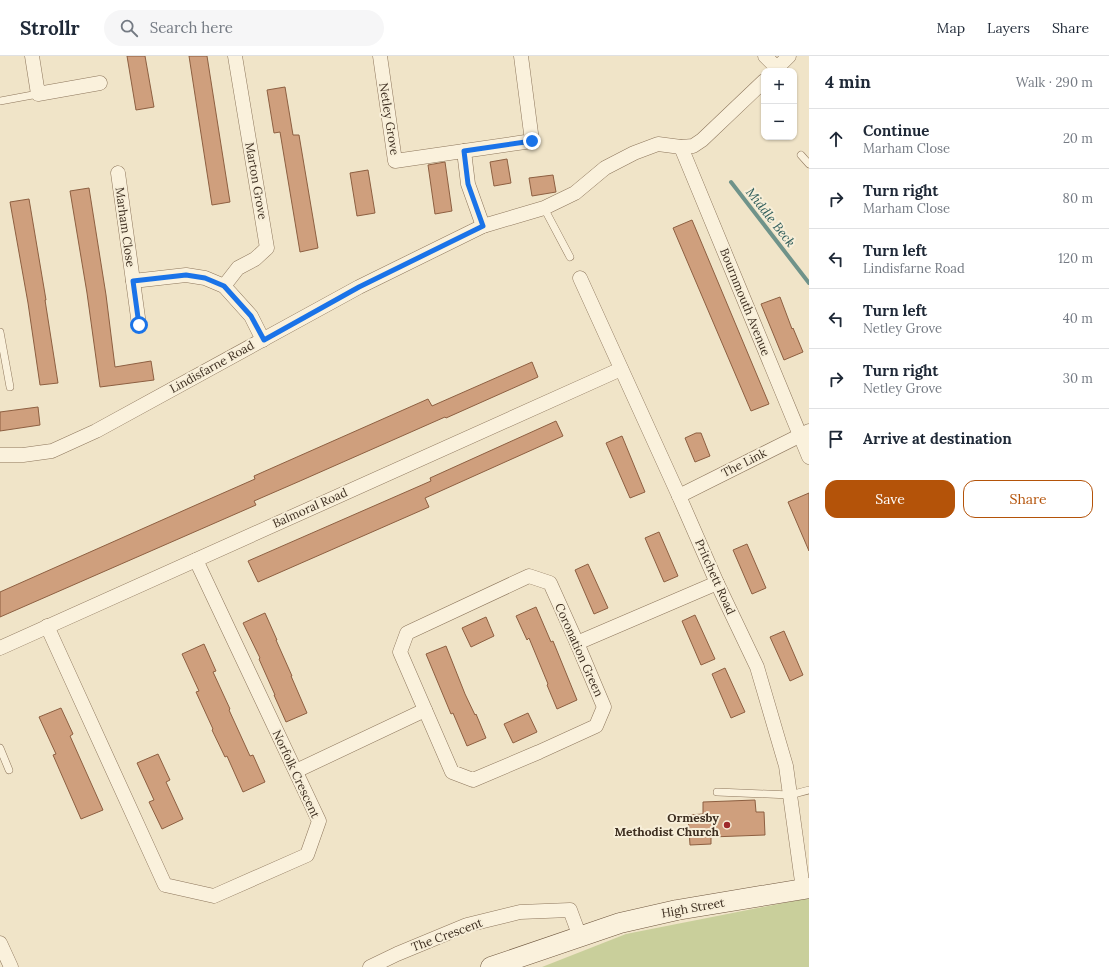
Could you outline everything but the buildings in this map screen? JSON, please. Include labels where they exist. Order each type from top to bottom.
[{"type":"main road","name":"High Street","points":[[491,967],[620,923],[676,910],[806,889]]},
{"type":"street","points":[[32,56],[38,94],[100,83]]},
{"type":"street","name":"Marton Grove","points":[[224,286],[238,268],[255,259],[267,248],[235,56]]},
{"type":"street","name":"Netley Grove","points":[[380,56],[395,161],[532,141],[521,56]]},
{"type":"street","points":[[765,56],[774,68]]},
{"type":"street","points":[[778,68],[789,56]]},
{"type":"street","name":"Lindisfarne Road","points":[[0,455],[23,455],[52,451],[96,431],[359,287],[483,226],[544,208],[575,193],[605,168],[634,153],[658,144],[693,146],[702,140],[761,84]]},
{"type":"street","name":"Bournmouth Avenue","points":[[681,146],[804,433],[809,458]]},
{"type":"street","points":[[464,151],[468,184],[483,226]]},
{"type":"street","name":"Marham Close","points":[[118,173],[139,325]]},
{"type":"street","name":"Marham Close","points":[[133,281],[186,275],[205,278],[224,286],[251,316],[264,340]]},
{"type":"street","name":"Pritchett Road","points":[[580,278],[717,583],[757,667],[786,766],[806,889]]},
{"type":"street","name":"Balmoral Road","points":[[0,648],[621,369]]},
{"type":"street","name":"The Link","points":[[679,496],[804,433]]},
{"type":"street","name":"Norfolk Crescent","points":[[47,626],[165,885],[214,896],[307,856],[319,821],[196,560]]},
{"type":"street","name":"Coronation Green","points":[[529,576],[550,583],[604,707],[596,726],[473,780],[452,772],[425,710],[400,652],[407,632],[529,576]]},
{"type":"street","points":[[577,644],[717,583]]},
{"type":"street","points":[[296,772],[425,710]]},
{"type":"street","name":"The Crescent","points":[[370,967],[397,954],[467,925],[520,912],[570,910],[580,937]]},
{"type":"street","points":[[0,943],[11,967]]},
{"type":"lane","points":[[0,101],[38,94]]},
{"type":"lane","points":[[801,155],[809,164]]},
{"type":"lane","points":[[544,208],[570,257]]},
{"type":"lane","points":[[0,332],[10,386]]},
{"type":"lane","points":[[0,748],[9,770]]},
{"type":"lane","points":[[717,792],[790,795],[809,790]]},
{"type":"green space","points":[[809,898],[809,967],[542,967],[626,934]]},
{"type":"waterway","name":"Middle Beck","points":[[731,182],[809,283]]},
{"type":"place","name":"Ormesby Methodist Church","points":[[727,825]]},
{"type":"route","points":[[139,325],[133,281],[186,275],[205,278],[224,286],[251,316],[264,340],[359,287],[483,226],[468,184],[464,151],[532,141]]}]
